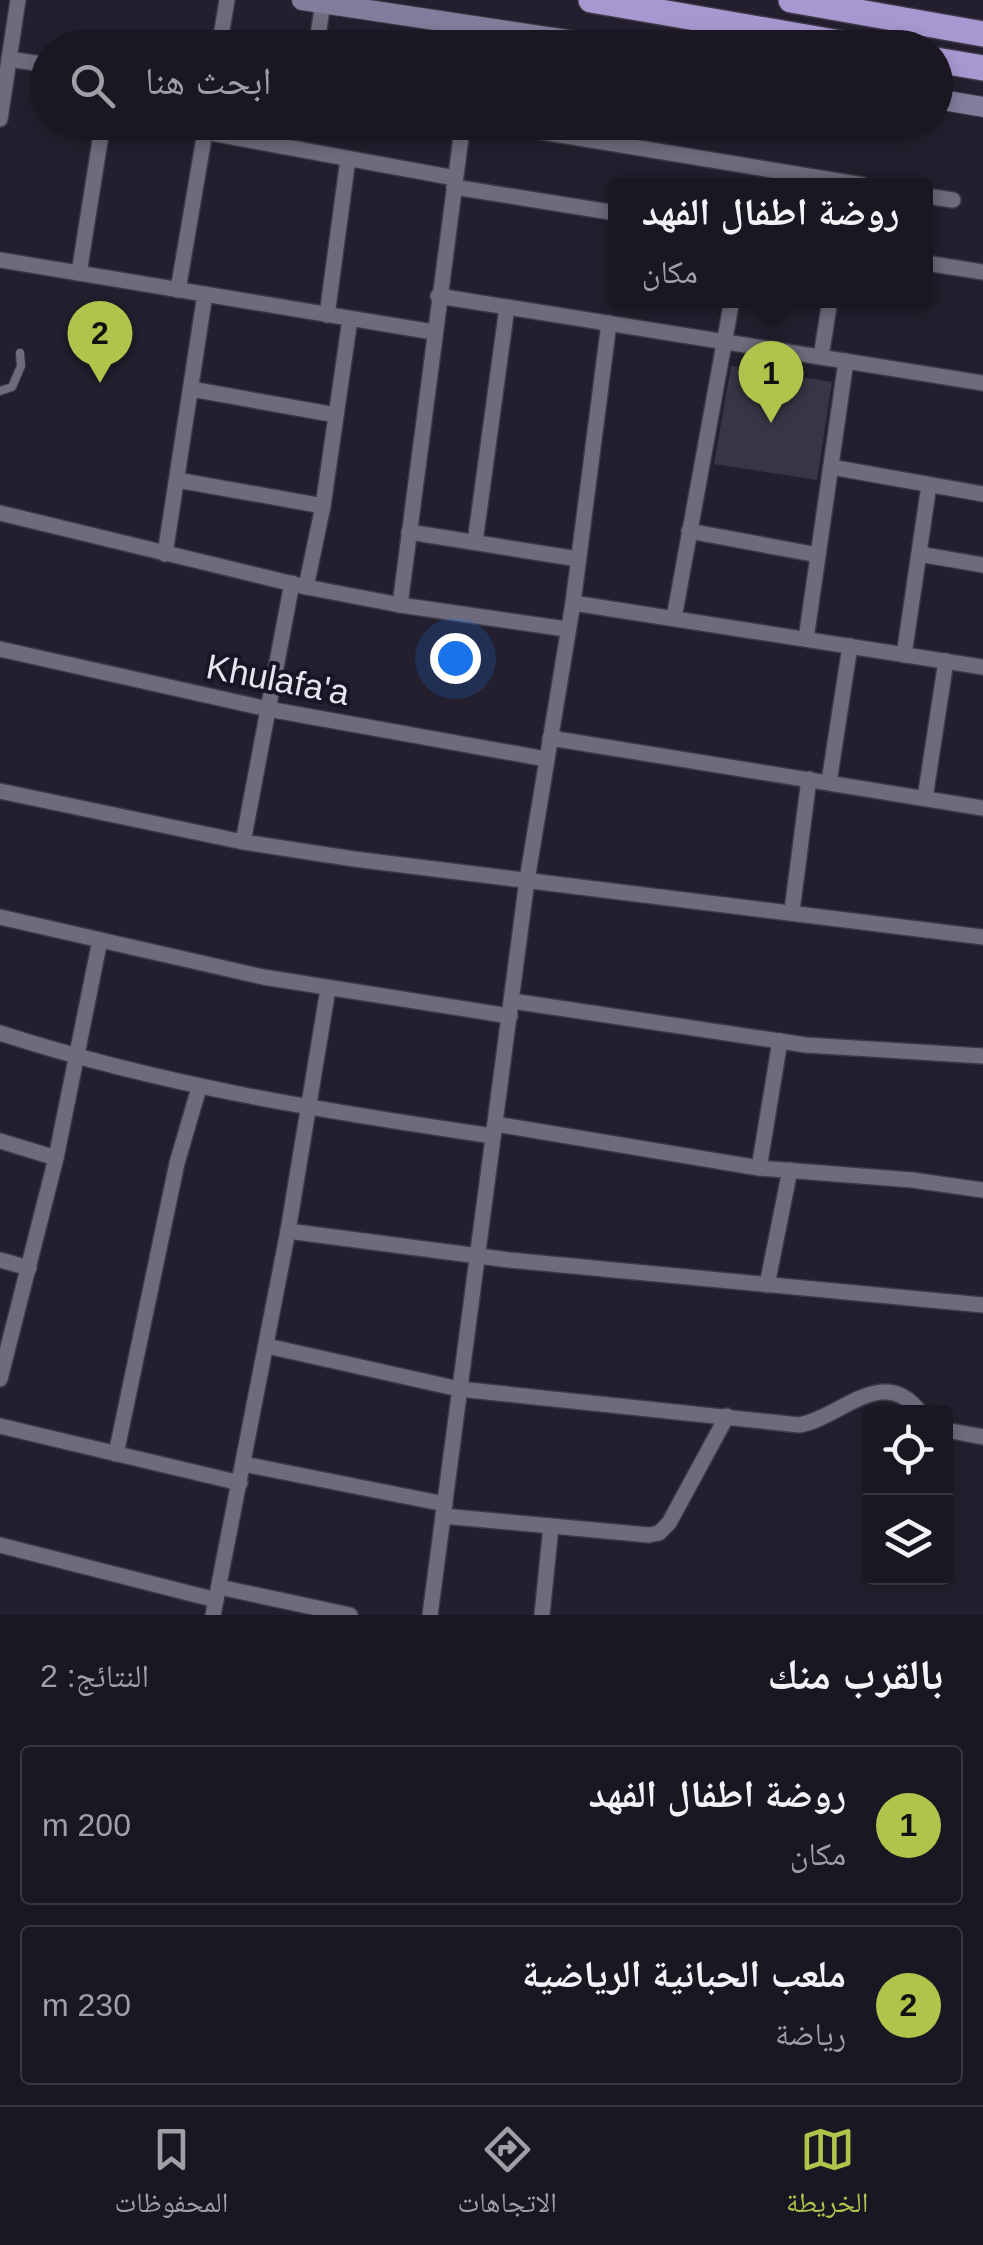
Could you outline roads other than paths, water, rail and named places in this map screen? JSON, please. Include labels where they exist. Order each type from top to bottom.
[{"type":"highway","points":[[591,0],[765,30]]},
{"type":"highway","points":[[791,0],[983,34]]},
{"type":"highway","points":[[953,62],[983,68]]},
{"type":"highway","points":[[953,65],[973,74],[983,88]]},
{"type":"main road","points":[[313,2],[502,30]]},
{"type":"main road","points":[[953,103],[983,107]]},
{"type":"street","points":[[0,119],[18,0]]},
{"type":"street","points":[[222,30],[227,0]]},
{"type":"street","points":[[313,2],[315,30]]},
{"type":"street","points":[[474,30],[475,26]]},
{"type":"street","points":[[9,59],[30,63]]},
{"type":"street","points":[[78,273],[99,140]]},
{"type":"street","points":[[178,290],[204,140]]},
{"type":"street","points":[[264,140],[454,183],[608,212]]},
{"type":"street","points":[[400,605],[460,140]]},
{"type":"street","points":[[589,140],[815,178]]},
{"type":"street","points":[[326,315],[348,159]]},
{"type":"street","points":[[933,197],[953,200]]},
{"type":"street","points":[[0,260],[433,332]]},
{"type":"street","points":[[933,264],[983,272]]},
{"type":"street","points":[[166,554],[205,294]]},
{"type":"street","points":[[438,296],[983,383]]},
{"type":"street","points":[[475,542],[507,308]]},
{"type":"street","points":[[674,618],[730,308]]},
{"type":"street","points":[[821,357],[829,308]]},
{"type":"street","points":[[243,842],[268,709],[323,506],[350,318]]},
{"type":"street","points":[[430,1615],[527,880],[573,602],[609,324]]},
{"type":"street","points":[[806,639],[846,361]]},
{"type":"street","points":[[191,388],[336,415]]},
{"type":"street","points":[[831,468],[983,494]]},
{"type":"street","points":[[177,480],[323,506]]},
{"type":"street","points":[[904,655],[929,484]]},
{"type":"street","points":[[0,514],[299,585],[400,605],[566,629]]},
{"type":"street","points":[[689,531],[818,555]]},
{"type":"street","points":[[409,532],[578,560]]},
{"type":"street","points":[[919,554],[983,565]]},
{"type":"street","points":[[573,602],[983,667]]},
{"type":"street","points":[[828,782],[850,646]]},
{"type":"street","name":"Khulafa'a","points":[[0,649],[268,709],[546,759]]},
{"type":"street","points":[[925,798],[946,661]]},
{"type":"street","points":[[550,738],[983,808]]},
{"type":"street","points":[[792,912],[809,779]]},
{"type":"street","points":[[0,792],[243,842],[983,937]]},
{"type":"street","points":[[0,917],[328,989],[884,1052],[983,1056]]},
{"type":"street","points":[[0,1380],[56,1158],[100,940]]},
{"type":"street","points":[[216,1601],[311,1109],[328,989]]},
{"type":"street","points":[[0,1033],[76,1058],[199,1088],[311,1109],[494,1130],[759,1168],[983,1190]]},
{"type":"street","points":[[759,1168],[780,1041]]},
{"type":"street","points":[[116,1454],[177,1163],[199,1088]]},
{"type":"street","points":[[0,1141],[56,1158]]},
{"type":"street","points":[[768,1286],[790,1170]]},
{"type":"street","points":[[288,1232],[478,1256],[983,1305]]},
{"type":"street","points":[[0,1260],[29,1268]]},
{"type":"street","points":[[267,1346],[459,1390],[799,1425],[822,1419],[850,1400],[883,1392],[903,1394],[913,1405]]},
{"type":"street","points":[[243,1464],[444,1510],[648,1535],[659,1533],[669,1523],[727,1416]]},
{"type":"street","points":[[0,1426],[240,1483]]},
{"type":"street","points":[[953,1431],[983,1437]]},
{"type":"street","points":[[542,1615],[551,1526]]},
{"type":"street","points":[[0,1545],[216,1601],[350,1615]]},
{"type":"lane","points":[[0,391],[12,387],[19,374],[20,353]]},
{"type":"place","name":"ملعب الحبانية الرياضية","points":[[100,383]]},
{"type":"place","name":"روضة اطفال الفهد","points":[[771,423]]}]
